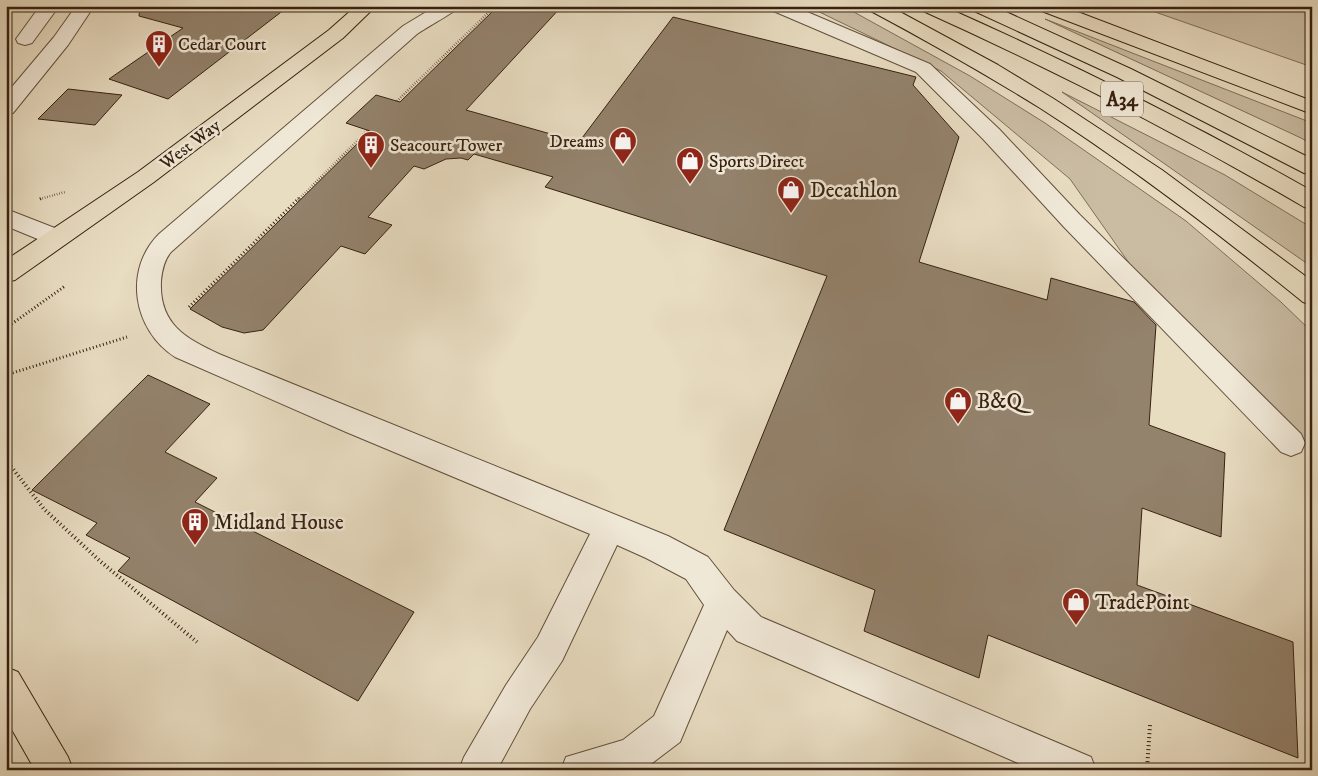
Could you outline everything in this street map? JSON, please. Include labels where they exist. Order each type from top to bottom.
[{"type":"main road","name":"West Way","points":[[6,273],[146,177],[336,34],[367,6]]},
{"type":"main road","points":[[875,6],[1002,76],[1118,148],[1242,238],[1312,295]]},
{"type":"main road","name":"A34","points":[[927,6],[1112,93],[1312,201]]},
{"type":"main road","name":"A34","points":[[978,6],[1124,73],[1312,168]]},
{"type":"main road","points":[[1046,6],[1312,108]]},
{"type":"main road","points":[[6,684],[55,770]]},
{"type":"street","points":[[25,39],[50,6]]},
{"type":"street","points":[[6,108],[61,41],[85,6]]},
{"type":"street","points":[[452,6],[438,12],[410,30],[176,232],[157,253],[148,278],[148,297],[157,323],[170,340],[189,351],[293,397],[657,547],[697,568],[722,602],[749,629],[1078,770]]},
{"type":"street","points":[[777,6],[924,68],[991,134],[1072,221],[1292,443]]},
{"type":"street","points":[[6,217],[57,238]]},
{"type":"street","points":[[477,770],[518,697],[550,649],[610,527]]},
{"type":"street","points":[[579,770],[632,756],[667,729],[722,602]]},
{"type":"path","points":[[398,102],[493,8]]},
{"type":"path","points":[[189,306],[368,130]]},
{"type":"path","points":[[35,200],[69,191]]},
{"type":"path","points":[[6,328],[65,286]]},
{"type":"path","points":[[6,375],[132,335]]},
{"type":"path","points":[[6,460],[44,509],[100,561],[197,642]]},
{"type":"path","points":[[1147,770],[1150,725]]},
{"type":"shaded area","points":[[807,6],[843,6],[970,76],[1045,123],[1186,221],[1281,302],[1312,332],[1312,450],[1148,290],[1070,179],[941,71]]},
{"type":"shaded area","points":[[1138,6],[1312,6],[1312,67]]},
{"type":"shaded area","points":[[1045,19],[1312,123],[1312,144],[1301,138]]},
{"type":"shaded area","points":[[1062,92],[1225,175],[1312,228],[1312,267]]},
{"type":"building","points":[[140,6],[289,6],[168,99],[109,79],[183,28],[139,16]]},
{"type":"building","points":[[562,6],[466,110],[579,142],[673,17],[916,77],[913,85],[959,137],[919,262],[1047,300],[1051,278],[1134,302],[1156,325],[1149,425],[1225,453],[1221,537],[1142,508],[1137,585],[1293,642],[1298,758],[988,635],[979,678],[864,631],[875,590],[724,530],[827,276],[545,187],[553,177],[474,154],[468,160],[461,158],[446,159],[424,169],[414,166],[368,217],[392,225],[365,254],[341,246],[263,330],[244,333],[222,327],[190,309],[370,131],[346,123],[376,95],[400,102],[496,8]]},
{"type":"building","points":[[68,89],[122,95],[95,125],[38,119]]},
{"type":"building","name":"Midland House","points":[[148,375],[210,404],[165,452],[217,478],[195,502],[414,612],[358,701],[118,571],[130,558],[86,535],[97,523],[32,490]]},
{"type":"place","name":"Cedar Court","points":[[159,68]]},
{"type":"place","name":"Dreams","points":[[623,165]]},
{"type":"place","name":"Seacourt Tower","points":[[371,169]]},
{"type":"place","name":"Sports Direct","points":[[690,185]]},
{"type":"place","name":"Decathlon","points":[[791,214]]},
{"type":"place","name":"B&Q","points":[[958,425]]},
{"type":"place","name":"Midland House","points":[[195,546]]},
{"type":"place","name":"TradePoint","points":[[1076,626]]}]
